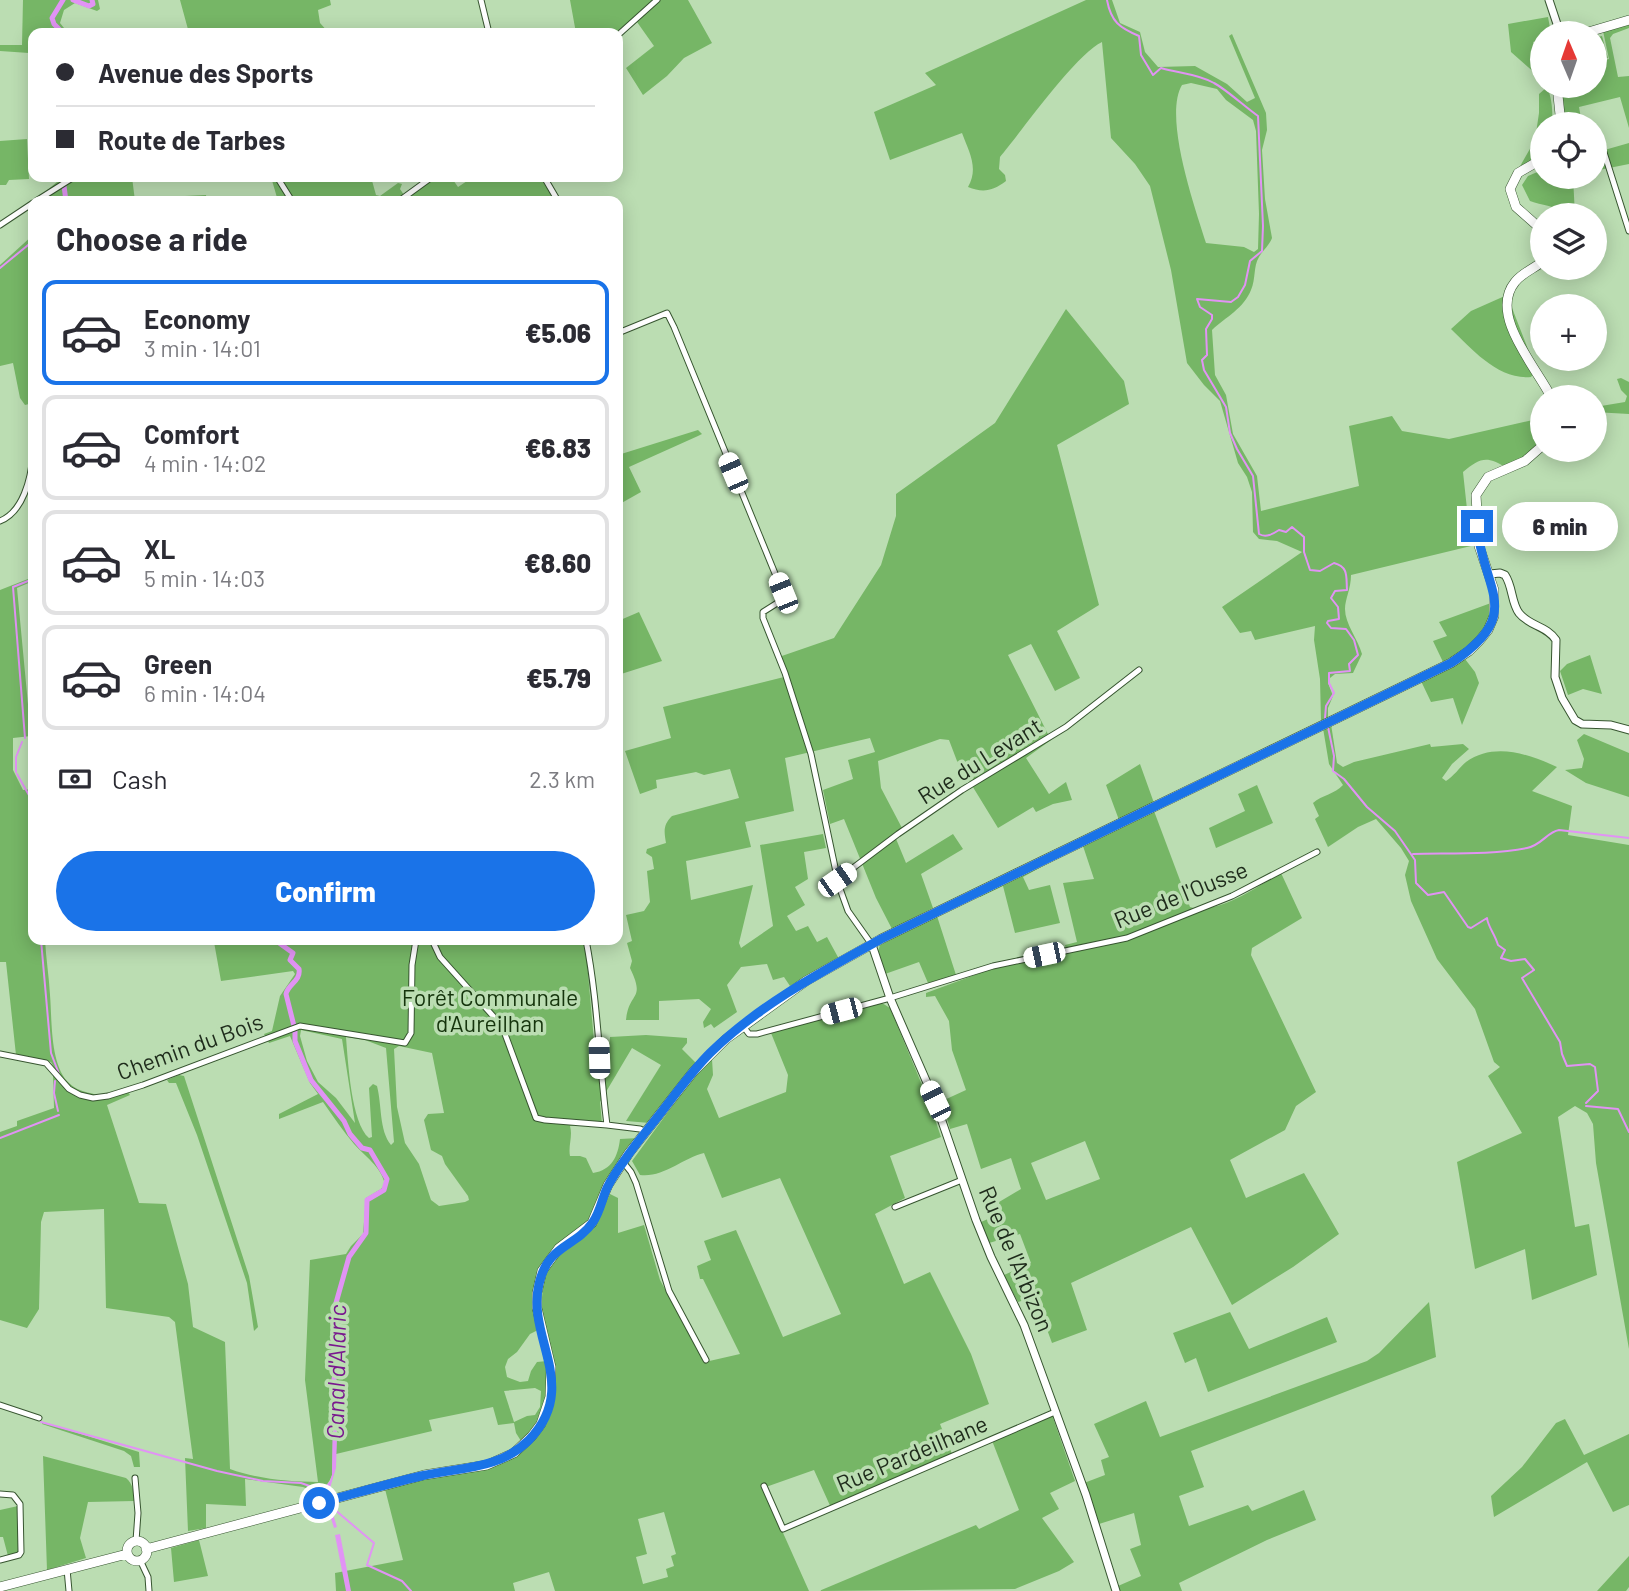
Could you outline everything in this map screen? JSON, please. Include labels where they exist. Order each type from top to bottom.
[{"type":"main road","points":[[1607,26],[1629,20]]},
{"type":"main road","points":[[1530,166],[1518,173],[1510,189],[1516,207],[1530,219]]},
{"type":"main road","points":[[1530,271],[1511,288],[1507,306],[1518,342],[1544,385]]},
{"type":"main road","points":[[146,1549],[424,1475],[487,1465],[513,1453],[532,1436],[547,1411],[552,1384],[551,1367],[537,1308],[542,1272],[559,1248],[592,1223],[612,1179],[623,1162],[710,1053],[806,981],[872,944],[1451,663],[1469,651],[1488,630],[1494,616],[1495,602],[1490,574],[1479,546],[1476,495],[1488,477],[1530,457]]},
{"type":"main road","points":[[136,1541],[141,1542],[146,1549],[146,1554],[140,1560],[133,1560],[127,1554],[128,1545],[136,1541]]},
{"type":"main road","points":[[0,1587],[127,1554]]},
{"type":"street","points":[[481,0],[488,28]]},
{"type":"street","points":[[623,31],[657,0]]},
{"type":"street","points":[[1549,0],[1556,21]]},
{"type":"street","points":[[1607,162],[1629,231]]},
{"type":"street","points":[[44,196],[66,182]]},
{"type":"street","points":[[406,196],[425,182]]},
{"type":"street","points":[[0,225],[28,207]]},
{"type":"street","points":[[623,331],[667,313],[783,593],[779,603],[762,615],[785,673],[811,754],[837,880],[848,911],[872,944]]},
{"type":"street","points":[[0,522],[9,518],[19,506],[28,472]]},
{"type":"street","points":[[1490,574],[1505,575],[1514,604],[1522,616],[1547,630],[1556,640],[1555,677],[1562,698],[1575,720],[1629,730]]},
{"type":"street","name":"Rue du Levant","points":[[837,880],[962,790],[1066,727],[1139,670]]},
{"type":"street","name":"Rue de l'Ousse","points":[[743,1026],[749,1034],[757,1034],[890,998],[993,966],[1127,939],[1232,896],[1317,852]]},
{"type":"street","name":"Rue de l'Arbizon","points":[[872,944],[890,998],[935,1101],[991,1257],[1024,1325],[1086,1495],[1116,1591]]},
{"type":"street","name":"Chemin du Bois","points":[[0,1054],[46,1063],[69,1088],[80,1095],[93,1098],[144,1085],[294,1027],[405,1043],[411,1033],[412,965],[415,945]]},
{"type":"street","points":[[434,945],[440,957],[502,1026],[536,1118],[640,1129],[646,1132]]},
{"type":"street","points":[[587,945],[594,978],[607,1125]]},
{"type":"street","points":[[623,1162],[636,1183],[669,1291],[706,1360]]},
{"type":"street","points":[[895,1207],[962,1180]]},
{"type":"street","points":[[0,1405],[39,1418]]},
{"type":"street","name":"Rue Pardeilhane","points":[[764,1486],[783,1529],[1055,1412]]},
{"type":"street","points":[[135,1478],[138,1513],[136,1541]]},
{"type":"street","points":[[0,1494],[13,1495],[20,1504],[21,1552],[0,1560]]},
{"type":"street","points":[[140,1560],[148,1577],[149,1591]]},
{"type":"street","points":[[67,1569],[69,1591]]},
{"type":"green space","points":[[23,0],[98,0],[100,9],[97,11],[75,3],[64,10],[60,23],[64,28],[28,28],[28,53],[0,51],[0,45],[22,45]]},
{"type":"green space","points":[[180,0],[330,0],[331,5],[318,10],[320,23],[324,28],[188,28]]},
{"type":"green space","points":[[570,0],[688,0],[712,43],[684,58],[643,95],[626,68],[654,46],[637,22],[621,28],[575,28]]},
{"type":"green space","points":[[1086,0],[1112,0],[1120,23],[1140,32],[1145,52],[1158,67],[1195,66],[1227,84],[1247,102],[1255,98],[1229,36],[1232,34],[1266,113],[1267,130],[1262,150],[1265,199],[1272,238],[1257,261],[1253,286],[1248,296],[1212,330],[1215,375],[1226,395],[1233,434],[1257,476],[1261,511],[1359,486],[1349,426],[1392,416],[1402,431],[1449,439],[1530,421],[1530,452],[1521,460],[1505,467],[1483,460],[1463,472],[1471,546],[1351,575],[1345,605],[1346,615],[1362,654],[1353,673],[1335,674],[1330,678],[1328,683],[1333,696],[1328,708],[1328,718],[1321,721],[1315,626],[1255,640],[1251,631],[1240,633],[1222,607],[1302,552],[1277,541],[1259,539],[1253,532],[1252,492],[1238,463],[1220,401],[1187,363],[1171,270],[1150,186],[1135,164],[1111,138],[1102,42],[1091,49],[1064,77],[1000,157],[999,169],[1005,175],[1006,181],[988,190],[968,187],[973,167],[962,133],[890,160],[874,112],[936,85],[925,73]],"holes":[[[1191,83],[1217,89],[1226,100],[1253,120],[1256,131],[1259,214],[1258,249],[1254,252],[1244,247],[1206,243],[1178,140],[1177,100],[1182,85]]]},
{"type":"green space","points":[[1548,17],[1549,21],[1530,21],[1530,69],[1511,52],[1508,24]]},
{"type":"green space","points":[[1629,24],[1629,28],[1613,34],[1610,38],[1618,77],[1629,76],[1629,128],[1620,97],[1579,107],[1580,112],[1564,112],[1563,98],[1607,98],[1607,30]]},
{"type":"green space","points":[[1539,98],[1550,98],[1552,112],[1539,112]]},
{"type":"green space","points":[[27,139],[28,179],[9,180],[6,185],[0,185],[0,141]]},
{"type":"green space","points":[[1629,143],[1629,164],[1607,168],[1607,149]]},
{"type":"green space","points":[[1530,149],[1530,161],[1519,168]]},
{"type":"green space","points":[[1530,175],[1530,189],[1574,189],[1574,203],[1530,201],[1522,185]]},
{"type":"green space","points":[[57,182],[133,182],[134,196],[40,196]]},
{"type":"green space","points":[[272,182],[372,182],[376,195],[380,196],[277,196]]},
{"type":"green space","points":[[421,182],[454,182],[458,187],[466,182],[543,182],[552,196],[380,196],[398,183],[402,184],[400,189],[404,195]]},
{"type":"green space","points":[[28,240],[28,404],[25,405],[20,398],[13,363],[0,366],[0,265]]},
{"type":"green space","points":[[1507,295],[1530,354],[1530,371],[1534,373],[1531,377],[1508,374],[1486,362],[1451,329],[1471,311]]},
{"type":"green space","points":[[1066,309],[1124,381],[1129,404],[1057,445],[1099,605],[1057,631],[1080,678],[1055,691],[1031,644],[1008,655],[1051,740],[1026,758],[1049,794],[1066,782],[1072,800],[1053,804],[1036,812],[1033,807],[998,828],[957,761],[949,740],[940,739],[878,761],[881,788],[902,828],[894,834],[906,863],[953,834],[963,849],[921,874],[933,908],[892,929],[876,898],[844,819],[830,824],[823,790],[853,779],[848,760],[875,752],[870,738],[785,758],[794,811],[745,822],[751,847],[686,861],[691,900],[753,885],[739,943],[741,948],[773,926],[760,845],[823,834],[826,848],[804,852],[808,879],[795,887],[805,905],[787,916],[796,931],[808,926],[817,942],[827,937],[839,959],[790,986],[784,977],[773,980],[767,964],[741,967],[727,985],[737,1012],[714,1028],[711,1024],[704,1028],[703,1022],[711,1009],[699,999],[659,1001],[659,1020],[626,1020],[637,986],[630,968],[632,961],[627,943],[632,941],[626,915],[644,911],[650,902],[647,871],[654,869],[652,857],[646,853],[647,849],[666,843],[665,828],[672,816],[739,798],[730,769],[704,775],[696,772],[656,780],[657,788],[640,794],[625,751],[671,738],[663,707],[784,677],[776,658],[834,638],[881,565],[896,516],[896,494],[995,423]]},
{"type":"green space","points":[[1617,379],[1629,382],[1629,414],[1607,413],[1607,405],[1625,402],[1627,396],[1621,390]]},
{"type":"green space","points":[[698,430],[702,434],[629,467],[641,492],[623,502],[623,453]]},
{"type":"green space","name":"Forêt Communale d'Aureilhan","points":[[28,579],[28,583],[17,588],[28,704],[28,736],[13,738],[13,770],[23,790],[28,790],[28,945],[46,945],[57,1063],[67,1081],[77,1089],[105,1100],[128,1092],[130,1095],[107,1105],[139,1203],[166,1204],[188,1284],[193,1327],[225,1342],[230,1469],[274,1479],[318,1482],[305,1380],[310,1260],[346,1254],[363,1234],[366,1198],[385,1184],[376,1167],[350,1139],[323,1102],[279,1119],[279,1114],[318,1094],[310,1083],[290,1036],[269,1043],[264,1034],[272,1031],[280,996],[295,974],[293,971],[221,981],[215,945],[585,945],[595,1052],[609,1050],[610,1037],[646,1035],[687,1038],[682,1049],[696,1063],[650,1123],[626,1121],[661,1065],[632,1048],[600,1102],[602,1123],[570,1126],[570,1156],[586,1158],[593,1173],[605,1169],[613,1161],[620,1139],[639,1138],[589,1222],[537,1276],[538,1330],[530,1334],[517,1352],[508,1359],[505,1367],[507,1377],[520,1382],[528,1381],[537,1362],[547,1361],[544,1405],[537,1425],[530,1433],[521,1441],[514,1423],[498,1425],[493,1407],[429,1420],[432,1431],[336,1454],[338,1402],[334,1402],[332,1475],[321,1492],[245,1479],[246,1506],[206,1504],[206,1528],[188,1531],[185,1458],[193,1459],[175,1322],[169,1317],[106,1308],[104,1209],[44,1212],[41,1222],[39,1309],[27,1328],[0,1320],[0,1132],[17,1126],[17,1121],[54,1108],[53,1075],[56,1071],[51,1062],[16,1055],[6,962],[0,962],[0,590]],"holes":[[[301,1030],[342,1039],[355,1123],[336,1098],[318,1082],[307,1061],[300,1036]],[[346,1037],[365,1040],[386,1048],[394,1142],[391,1145],[383,1125],[377,1086],[373,1084],[369,1088],[372,1137],[369,1138],[358,1119],[349,1076]],[[399,1046],[432,1053],[444,1113],[428,1114],[424,1120],[431,1150],[442,1156],[468,1196],[469,1200],[465,1202],[439,1206],[431,1200],[419,1164],[405,1143],[397,1107],[394,1049]],[[535,1388],[541,1391],[540,1407],[535,1415],[514,1422],[504,1391]]]},
{"type":"green space","points":[[1491,603],[1490,613],[1482,631],[1469,645],[1443,662],[1433,641],[1447,636],[1439,622]]},
{"type":"green space","points":[[639,612],[662,661],[623,673],[623,619]]},
{"type":"green space","points":[[1590,655],[1602,694],[1583,689],[1568,695],[1560,671],[1567,664]]},
{"type":"green space","points":[[1465,659],[1479,683],[1462,725],[1453,698],[1431,702],[1421,681]]},
{"type":"green space","points":[[1331,724],[1337,763],[1343,767],[1430,744],[1431,747],[1463,744],[1469,749],[1452,764],[1442,778],[1446,781],[1466,762],[1488,753],[1512,752],[1546,762],[1557,767],[1532,791],[1572,806],[1568,835],[1629,845],[1629,1349],[1596,1163],[1593,1124],[1587,1113],[1575,1106],[1558,1117],[1575,1227],[1589,1224],[1597,1275],[1532,1300],[1525,1249],[1475,1269],[1457,1162],[1522,1133],[1488,1076],[1500,1067],[1494,1062],[1475,1009],[1437,959],[1411,901],[1405,875],[1409,861],[1401,848],[1376,819],[1358,827],[1328,847],[1315,819],[1319,816],[1313,803],[1343,785],[1329,764],[1323,728]]},
{"type":"green space","points":[[1584,734],[1629,753],[1629,797],[1586,783],[1565,770],[1582,768],[1584,759],[1577,740]]},
{"type":"green space","points":[[1140,764],[1154,803],[1119,820],[1106,785]]},
{"type":"green space","points":[[1257,785],[1273,823],[1216,848],[1209,828],[1245,811],[1238,794]]},
{"type":"green space","points":[[1154,811],[1190,907],[1201,909],[1225,904],[1281,873],[1302,918],[1252,948],[1251,955],[1316,1092],[1296,1106],[1285,1130],[1230,1160],[1246,1198],[1304,1173],[1339,1234],[1232,1305],[1191,1227],[1071,1283],[1087,1330],[1052,1343],[1035,1297],[1018,1302],[1004,1275],[1031,1263],[1020,1234],[989,1243],[981,1222],[997,1215],[994,1205],[1021,1189],[1011,1158],[981,1169],[967,1124],[950,1129],[942,1101],[966,1090],[952,1050],[949,1021],[935,996],[926,997],[926,993],[999,966],[998,962],[1020,957],[1022,962],[1067,953],[1065,945],[1077,942],[1063,883],[1094,879],[1083,846]],"holes":[[[1085,1141],[1100,1179],[1046,1200],[1031,1163]]]},
{"type":"green space","points":[[1051,859],[1052,861],[1023,877],[1029,890],[1050,885],[1060,923],[1015,933],[1003,886],[980,897],[979,894]]},
{"type":"green space","points":[[937,916],[956,975],[928,983],[919,962],[885,974],[878,951],[880,945]]},
{"type":"green space","points":[[882,1003],[890,1008],[930,1104],[941,1137],[890,1156],[905,1198],[875,1214],[904,1284],[930,1272],[971,1354],[989,1404],[940,1424],[952,1454],[832,1510],[814,1470],[763,1488],[809,1591],[555,1591],[549,1572],[513,1583],[515,1591],[336,1591],[335,1573],[403,1560],[385,1489],[512,1458],[533,1442],[549,1418],[554,1397],[541,1309],[544,1274],[560,1252],[591,1230],[610,1194],[618,1198],[618,1233],[644,1225],[660,1280],[705,1362],[740,1354],[703,1279],[700,1279],[697,1266],[711,1260],[704,1241],[736,1230],[783,1337],[841,1314],[780,1178],[722,1198],[704,1153],[665,1171],[648,1175],[640,1175],[632,1161],[701,1067],[712,1059],[713,1075],[707,1089],[719,1118],[786,1092],[788,1075],[771,1033]],"holes":[[[664,1512],[676,1554],[671,1556],[674,1566],[666,1569],[668,1577],[643,1584],[636,1557],[647,1554],[638,1519]]]},
{"type":"green space","points":[[179,1075],[184,1076],[249,1276],[258,1327],[254,1331],[247,1283],[197,1135],[176,1083],[169,1083],[167,1080]]},
{"type":"green space","points":[[1429,1302],[1436,1357],[1191,1451],[1204,1487],[1179,1496],[1189,1526],[1248,1505],[1252,1511],[1304,1490],[1316,1520],[1267,1540],[1179,1583],[1182,1591],[1120,1591],[1118,1586],[1141,1576],[1130,1549],[1141,1545],[1134,1513],[1099,1524],[1084,1483],[1105,1475],[1101,1460],[1109,1457],[1094,1424],[1146,1401],[1160,1437],[1367,1361],[1379,1353]]},
{"type":"green space","points":[[1230,1312],[1249,1349],[1327,1317],[1337,1342],[1208,1392],[1196,1358],[1185,1363],[1173,1333]]},
{"type":"green space","points":[[1051,1412],[1075,1481],[1050,1493],[1059,1509],[1042,1518],[1074,1562],[1015,1589],[819,1591],[976,1525],[979,1529],[1019,1510],[991,1438]]},
{"type":"green space","points":[[1565,1419],[1584,1455],[1629,1434],[1629,1505],[1613,1512],[1587,1462],[1494,1517],[1491,1496],[1522,1467],[1556,1423]]},
{"type":"green space","points":[[42,1422],[139,1452],[140,1467],[134,1467],[131,1456],[124,1451]]},
{"type":"green space","points":[[43,1456],[126,1478],[132,1486],[134,1498],[134,1501],[88,1502],[80,1538],[86,1558],[47,1570]]},
{"type":"green space","points":[[18,1506],[18,1553],[8,1556],[3,1537],[0,1537],[0,1510]]},
{"type":"green space","points":[[199,1540],[208,1576],[174,1582],[171,1548]]},
{"type":"green space","points":[[1629,1556],[1629,1587],[1626,1591],[1597,1591]]},
{"type":"shaded area","points":[[338,1401],[336,1468],[328,1495],[334,1507],[332,1511],[337,1527],[334,1528],[322,1490],[332,1475],[333,1402]]},
{"type":"shaded area","points":[[340,1534],[351,1591],[346,1591],[335,1535]]},
{"type":"waterway","name":"Canal d'Alaric","points":[[58,28],[52,18],[63,0]]},
{"type":"waterway","name":"Canal d'Alaric","points":[[73,0],[89,6],[93,4],[92,0]]},
{"type":"waterway","points":[[1107,0],[1117,23],[1139,36],[1141,55],[1153,75],[1161,68],[1208,80],[1258,116],[1262,251],[1250,261],[1245,285],[1238,297],[1231,302],[1197,299],[1200,307],[1212,315],[1206,329],[1207,355],[1202,360],[1204,370],[1226,407],[1230,433],[1237,449],[1253,476],[1259,534],[1267,536],[1279,530],[1286,532],[1292,527],[1304,537],[1304,552],[1310,570],[1320,571],[1334,563],[1346,573],[1347,590],[1335,591],[1331,598],[1338,607],[1339,619],[1327,623],[1331,628],[1346,629],[1354,640],[1358,655],[1349,664],[1350,671],[1329,673],[1329,683],[1334,693],[1326,706],[1325,718]]},
{"type":"waterway","name":"Canal d'Alaric","points":[[65,182],[65,196]]},
{"type":"waterway","points":[[0,268],[28,245]]},
{"type":"waterway","points":[[25,738],[13,587],[28,581]]},
{"type":"waterway","points":[[1328,727],[1334,756],[1333,771],[1344,779],[1367,807],[1395,831],[1415,860],[1416,883],[1428,895],[1444,892],[1468,927],[1471,928],[1487,918],[1498,945],[1505,950],[1501,958],[1511,961],[1525,959],[1534,970],[1522,978],[1560,1042],[1567,1066],[1590,1064],[1595,1067],[1598,1091],[1586,1103]]},
{"type":"waterway","points":[[16,772],[16,757],[22,742]]},
{"type":"waterway","points":[[17,774],[28,793]]},
{"type":"waterway","points":[[1413,854],[1514,850],[1532,846],[1559,830],[1629,838]]},
{"type":"waterway","points":[[41,945],[51,1053],[59,1074]]},
{"type":"waterway","name":"Canal d'Alaric","points":[[282,945],[293,953],[290,960],[299,969],[298,977],[286,994],[295,1041],[311,1080],[344,1121],[350,1134],[362,1148],[370,1150],[387,1179],[384,1190],[367,1200],[366,1233],[349,1257],[336,1303],[333,1342],[339,1358],[334,1379],[336,1407]]},
{"type":"waterway","points":[[55,1081],[54,1093],[58,1111]]},
{"type":"waterway","points":[[1586,1106],[1618,1109],[1629,1132]]},
{"type":"waterway","points":[[0,1138],[59,1115]]},
{"type":"waterway","points":[[41,1422],[217,1471],[263,1481],[301,1483],[324,1491]]},
{"type":"waterway","points":[[334,1509],[374,1543],[367,1565],[402,1581],[411,1591]]},
{"type":"route","points":[[319,1503],[424,1475],[487,1465],[513,1453],[532,1436],[547,1411],[552,1384],[551,1367],[537,1308],[542,1272],[559,1248],[592,1223],[608,1185],[629,1153],[693,1072],[726,1039],[806,981],[881,939],[1451,663],[1469,651],[1488,630],[1494,616],[1495,602],[1490,574],[1479,546],[1477,526]]}]
